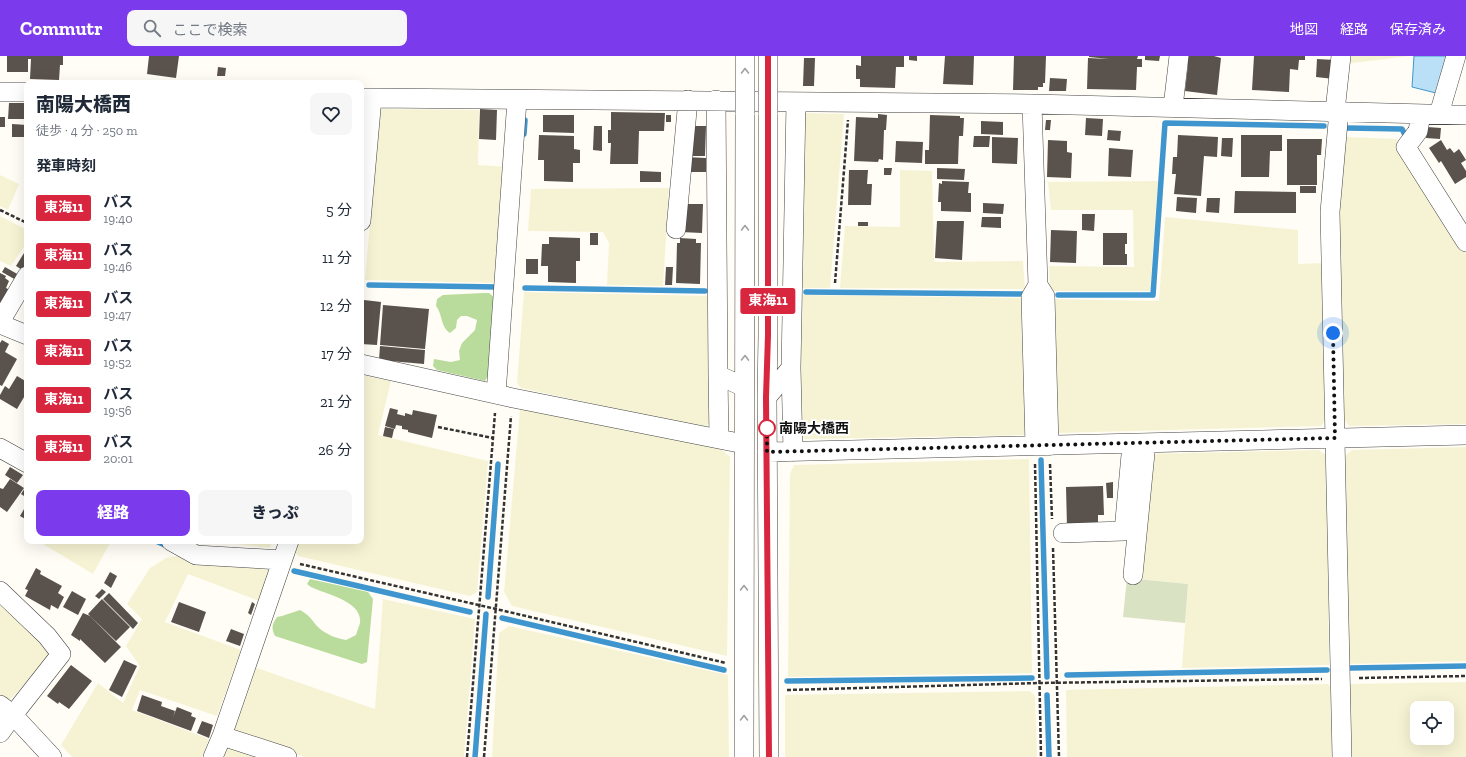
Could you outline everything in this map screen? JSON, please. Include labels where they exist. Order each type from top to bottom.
[{"type":"street","points":[[744,757],[745,56]]},
{"type":"street","points":[[768,56],[768,335],[766,397],[769,757]]},
{"type":"street","points":[[1173,108],[1179,56]]},
{"type":"street","points":[[1341,56],[1330,212],[1342,757]]},
{"type":"street","points":[[1456,56],[1430,114],[1406,147],[1466,242]]},
{"type":"street","points":[[0,92],[24,92]]},
{"type":"street","points":[[364,148],[366,98],[1032,104],[1466,115]]},
{"type":"street","points":[[504,396],[517,100]]},
{"type":"street","points":[[676,229],[688,100]]},
{"type":"street","points":[[716,100],[718,439]]},
{"type":"street","points":[[793,452],[791,368],[796,102]]},
{"type":"street","points":[[1032,104],[1038,284],[1031,296],[1042,446]]},
{"type":"street","points":[[24,281],[0,323],[24,333]]},
{"type":"street","points":[[364,365],[504,396],[744,444]]},
{"type":"street","points":[[766,397],[791,368]]},
{"type":"street","points":[[718,375],[744,387]]},
{"type":"street","points":[[767,452],[1466,435]]},
{"type":"street","points":[[1056,533],[1124,531],[1139,444]]},
{"type":"street","points":[[1133,575],[1139,444]]},
{"type":"street","points":[[0,448],[24,461]]},
{"type":"street","points":[[176,544],[196,555],[282,560]]},
{"type":"street","points":[[213,757],[222,736],[288,544]]},
{"type":"street","points":[[0,590],[47,636],[61,654],[7,710],[0,733]]},
{"type":"street","points":[[7,710],[52,757]]},
{"type":"street","points":[[222,736],[287,757]]},
{"type":"path","points":[[834,283],[849,102]]},
{"type":"path","points":[[0,210],[24,222]]},
{"type":"path","points":[[467,757],[493,438],[504,396]]},
{"type":"path","points":[[484,757],[496,608],[504,396]]},
{"type":"path","points":[[438,427],[493,438]]},
{"type":"path","points":[[1042,446],[1056,533],[1059,757]]},
{"type":"path","points":[[1041,757],[1039,683],[1042,446]]},
{"type":"path","points":[[282,560],[496,608],[744,668]]},
{"type":"path","points":[[769,690],[1058,682],[1466,676]]},
{"type":"shaded area","points":[[1346,56],[1409,56],[1345,64]]},
{"type":"shaded area","points":[[380,109],[479,110],[478,165],[509,167],[498,283],[365,280]]},
{"type":"shaded area","points":[[803,113],[844,114],[830,288],[801,288]]},
{"type":"shaded area","points":[[1345,137],[1396,139],[1466,251],[1466,424],[1349,426],[1344,420],[1338,236]]},
{"type":"shaded area","points":[[900,170],[932,171],[934,262],[1023,261],[1025,289],[840,288],[845,226],[900,227]]},
{"type":"shaded area","points":[[0,175],[19,184],[8,210],[0,206]]},
{"type":"shaded area","points":[[1158,181],[1150,291],[1050,291],[1049,266],[1134,267],[1133,210],[1051,210],[1048,182]]},
{"type":"shaded area","points":[[669,188],[663,286],[607,285],[609,243],[603,232],[528,231],[531,189]]},
{"type":"shaded area","points":[[0,216],[24,228],[24,246],[11,266],[0,261]]},
{"type":"shaded area","points":[[1165,217],[1298,230],[1298,264],[1323,263],[1325,421],[1321,426],[1057,433],[1050,299],[1159,301]]},
{"type":"shaded area","points":[[524,292],[709,296],[713,420],[704,428],[521,388],[517,383]]},
{"type":"shaded area","points":[[801,295],[1026,298],[1029,435],[805,439],[799,433]]},
{"type":"shaded area","points":[[364,375],[391,381],[378,435],[488,461],[477,592],[470,596],[298,556],[294,551],[296,544],[364,544]]},
{"type":"shaded area","points":[[520,409],[721,449],[730,457],[727,656],[512,606],[504,592]]},
{"type":"shaded area","points":[[1466,447],[1466,661],[1347,664],[1345,456],[1352,450]]},
{"type":"shaded area","points":[[1319,450],[1327,456],[1329,665],[1182,668],[1188,584],[1139,579],[1151,454]]},
{"type":"shaded area","points":[[1029,459],[1032,673],[788,677],[790,474],[794,465]]},
{"type":"shaded area","points":[[43,544],[109,544],[93,574]]},
{"type":"shaded area","points":[[236,544],[271,544],[270,548]]},
{"type":"shaded area","points":[[184,555],[196,561],[270,570],[259,601],[188,574],[165,622],[241,650],[217,716],[140,690],[132,710],[209,739],[202,757],[72,757],[61,745],[98,683],[123,703],[140,666],[126,646],[142,619],[127,604],[150,568],[166,558]]},
{"type":"shaded area","points":[[0,595],[46,638],[50,656],[10,700],[4,699],[0,696]]},
{"type":"shaded area","points":[[383,599],[475,619],[464,757],[305,757],[237,736],[232,729],[254,667],[375,709]]},
{"type":"shaded area","points":[[509,626],[728,675],[729,757],[492,757],[499,633]]},
{"type":"shaded area","points":[[1466,682],[1466,757],[1350,757],[1349,684]]},
{"type":"shaded area","points":[[1328,684],[1332,689],[1333,757],[1067,757],[1066,690]]},
{"type":"shaded area","points":[[1030,691],[1035,696],[1037,757],[785,757],[785,695]]},
{"type":"shaded area","points":[[232,747],[265,757],[221,757],[223,751]]},
{"type":"green space","points":[[489,293],[495,298],[489,374],[485,381],[437,370],[433,366],[434,359],[451,362],[460,360],[459,351],[462,343],[475,330],[477,320],[467,316],[461,316],[457,320],[456,328],[450,333],[443,324],[436,306],[437,299],[443,295]]},
{"type":"green space","points":[[1127,578],[1188,584],[1185,623],[1123,617]]},
{"type":"green space","points":[[310,579],[368,592],[373,599],[367,662],[362,664],[275,636],[273,626],[277,617],[300,610],[309,616],[325,633],[346,640],[356,635],[360,623],[359,615],[356,609],[342,599],[311,587],[307,584]]},
{"type":"water","points":[[1414,56],[1448,56],[1436,93],[1412,87]]},
{"type":"building","points":[[7,56],[28,56],[28,72],[7,72]]},
{"type":"building","points":[[28,56],[63,56],[63,65],[60,65],[59,80],[30,79],[31,59],[28,59]]},
{"type":"building","points":[[149,56],[179,56],[176,78],[147,74]]},
{"type":"building","points":[[861,56],[904,56],[904,67],[896,67],[895,88],[860,87],[860,79],[856,79],[856,65],[861,66]]},
{"type":"building","points":[[909,56],[917,56],[917,61],[909,60]]},
{"type":"building","points":[[945,56],[974,56],[973,85],[943,84]]},
{"type":"building","points":[[1014,56],[1046,56],[1045,83],[1043,83],[1043,87],[1038,87],[1038,90],[1013,90]]},
{"type":"building","points":[[1089,56],[1138,56],[1137,59],[1142,59],[1142,67],[1137,67],[1136,90],[1087,89],[1088,58],[1109,59]]},
{"type":"building","points":[[1145,56],[1160,56],[1159,61],[1145,60]]},
{"type":"building","points":[[1186,56],[1214,56],[1221,58],[1217,95],[1185,91],[1188,65],[1185,65]]},
{"type":"building","points":[[1254,56],[1305,56],[1305,60],[1299,60],[1298,70],[1290,69],[1289,92],[1252,90]]},
{"type":"building","points":[[804,58],[815,58],[814,86],[803,86]]},
{"type":"building","points":[[1317,59],[1335,60],[1334,79],[1316,77]]},
{"type":"building","points":[[218,67],[226,68],[225,76],[217,76]]},
{"type":"building","points":[[1050,78],[1067,79],[1066,91],[1049,91]]},
{"type":"building","points":[[9,103],[24,103],[24,119],[8,119]]},
{"type":"building","points":[[480,109],[497,110],[496,140],[479,139]]},
{"type":"building","points":[[611,112],[665,113],[664,131],[639,131],[638,164],[610,164],[611,143],[608,143],[608,130],[611,130]]},
{"type":"building","points":[[878,114],[887,115],[886,130],[884,130],[883,160],[879,159],[878,162],[854,161],[856,117],[878,118]]},
{"type":"building","points":[[543,115],[574,115],[574,133],[543,132]]},
{"type":"building","points":[[666,115],[671,115],[671,122],[666,122]]},
{"type":"building","points":[[930,115],[960,116],[960,118],[964,118],[963,136],[959,136],[958,164],[925,164],[925,150],[929,150]]},
{"type":"building","points":[[0,117],[5,117],[5,127],[0,127]]},
{"type":"building","points":[[1086,118],[1103,119],[1102,136],[1085,135]]},
{"type":"building","points":[[1046,120],[1051,120],[1050,130],[1045,130]]},
{"type":"building","points":[[981,121],[1003,122],[1003,135],[981,134]]},
{"type":"building","points":[[12,124],[24,125],[24,137],[12,137]]},
{"type":"building","points":[[594,126],[602,126],[602,151],[593,150]]},
{"type":"building","points":[[688,126],[706,126],[705,156],[688,156]]},
{"type":"building","points":[[1427,127],[1441,128],[1440,139],[1426,138]]},
{"type":"building","points":[[1108,130],[1121,131],[1120,141],[1107,140]]},
{"type":"building","points":[[539,135],[574,136],[574,149],[580,150],[580,163],[573,163],[573,182],[544,181],[544,160],[538,160]]},
{"type":"building","points":[[1178,135],[1218,137],[1217,157],[1204,156],[1201,196],[1174,194],[1176,174],[1172,174],[1173,157],[1177,157]]},
{"type":"building","points":[[1241,135],[1282,135],[1282,151],[1270,151],[1269,177],[1241,177]]},
{"type":"building","points":[[974,136],[990,136],[989,147],[973,147]]},
{"type":"building","points":[[992,137],[1018,138],[1017,164],[992,163]]},
{"type":"building","points":[[1222,138],[1233,138],[1232,157],[1221,156]]},
{"type":"building","points":[[1287,139],[1322,139],[1321,155],[1317,155],[1317,185],[1287,185]]},
{"type":"building","points":[[1048,140],[1067,141],[1067,152],[1072,153],[1071,178],[1047,177]]},
{"type":"building","points":[[1441,140],[1447,150],[1450,148],[1454,153],[1459,149],[1466,160],[1461,163],[1466,171],[1466,177],[1455,184],[1441,161],[1439,163],[1429,148]]},
{"type":"building","points":[[896,141],[923,142],[922,163],[895,162]]},
{"type":"building","points":[[1109,148],[1133,150],[1131,177],[1108,176]]},
{"type":"building","points":[[685,157],[706,158],[706,172],[685,172]]},
{"type":"building","points":[[884,168],[892,168],[891,175],[884,175]]},
{"type":"building","points":[[937,168],[965,169],[964,180],[937,179]]},
{"type":"building","points":[[849,170],[868,170],[867,184],[872,184],[871,205],[848,205]]},
{"type":"building","points":[[640,171],[661,172],[661,182],[640,182]]},
{"type":"building","points":[[942,181],[969,182],[968,193],[971,193],[971,212],[941,211],[941,202],[938,202],[939,183],[942,184]]},
{"type":"building","points":[[1300,186],[1316,186],[1316,193],[1300,193]]},
{"type":"building","points":[[1235,191],[1296,192],[1296,213],[1234,213]]},
{"type":"building","points":[[1177,197],[1197,198],[1196,213],[1176,211]]},
{"type":"building","points":[[1207,198],[1220,198],[1219,213],[1206,212]]},
{"type":"building","points":[[983,203],[1004,204],[1003,214],[983,213]]},
{"type":"building","points":[[681,204],[703,204],[702,233],[681,232]]},
{"type":"building","points":[[1082,214],[1095,214],[1094,231],[1082,230]]},
{"type":"building","points":[[982,217],[1001,217],[1001,228],[981,227]]},
{"type":"building","points":[[937,221],[964,221],[962,260],[935,258]]},
{"type":"building","points":[[858,222],[868,222],[868,226],[858,226]]},
{"type":"building","points":[[1051,230],[1077,231],[1076,263],[1050,262]]},
{"type":"building","points":[[590,233],[598,233],[598,245],[590,245]]},
{"type":"building","points":[[1103,233],[1127,233],[1125,254],[1127,254],[1127,265],[1103,265]]},
{"type":"building","points":[[549,237],[580,238],[580,261],[576,261],[576,283],[548,282],[548,266],[541,266],[542,244],[549,244]]},
{"type":"building","points":[[680,238],[696,239],[696,243],[701,243],[700,284],[676,283],[677,243],[680,243]]},
{"type":"building","points":[[24,253],[24,271],[16,266]]},
{"type":"building","points":[[526,259],[538,259],[538,274],[526,274]]},
{"type":"building","points":[[5,267],[19,275],[16,280],[2,272]]},
{"type":"building","points":[[666,267],[673,267],[672,285],[665,285]]},
{"type":"building","points":[[0,273],[6,276],[5,278],[9,281],[6,288],[10,290],[0,307]]},
{"type":"building","points":[[364,300],[381,302],[377,345],[364,344]]},
{"type":"building","points":[[383,305],[429,309],[425,349],[380,345]]},
{"type":"building","points":[[2,340],[9,344],[5,352],[17,359],[2,386],[0,385],[0,343]]},
{"type":"building","points":[[380,346],[425,350],[424,364],[379,360]]},
{"type":"building","points":[[17,376],[24,380],[24,397],[17,409],[0,399],[0,395],[5,386],[9,389]]},
{"type":"building","points":[[390,408],[398,410],[397,414],[405,416],[405,413],[412,415],[413,410],[437,415],[432,438],[408,432],[408,430],[402,429],[402,426],[396,425],[395,429],[385,426]]},
{"type":"building","points":[[385,427],[394,429],[392,438],[383,436]]},
{"type":"building","points":[[10,467],[23,475],[17,483],[5,475]]},
{"type":"building","points":[[10,479],[24,488],[7,512],[0,507],[0,488],[3,489]]},
{"type":"building","points":[[1113,482],[1113,498],[1107,498],[1106,483]]},
{"type":"building","points":[[1103,486],[1104,515],[1098,515],[1098,526],[1067,527],[1066,487]]},
{"type":"building","points":[[24,509],[24,518],[20,516]]},
{"type":"building","points":[[36,568],[41,571],[40,574],[62,586],[58,593],[64,597],[58,609],[51,605],[50,610],[25,596],[28,590],[25,589]]},
{"type":"building","points":[[110,572],[117,576],[111,588],[104,583]]},
{"type":"building","points":[[102,589],[106,592],[99,599],[95,596]]},
{"type":"building","points":[[72,591],[86,599],[78,615],[63,607]]},
{"type":"building","points":[[109,593],[138,623],[133,629],[103,599]]},
{"type":"building","points":[[102,599],[130,627],[116,641],[88,614]]},
{"type":"building","points":[[179,602],[206,612],[199,632],[171,622]]},
{"type":"building","points":[[252,602],[255,604],[251,615],[248,613]]},
{"type":"building","points":[[83,613],[90,616],[121,647],[105,663],[80,639],[80,641],[71,635]]},
{"type":"building","points":[[231,629],[244,634],[240,646],[226,641]]},
{"type":"building","points":[[124,660],[137,666],[122,697],[109,690]]},
{"type":"building","points":[[71,665],[92,681],[69,709],[59,702],[58,704],[47,696]]},
{"type":"building","points":[[142,695],[162,702],[161,706],[175,711],[173,717],[177,707],[192,713],[191,716],[196,718],[191,731],[137,711]]},
{"type":"building","points":[[202,721],[213,725],[209,738],[197,733]]},
{"type":"waterway","points":[[524,134],[525,120]]},
{"type":"waterway","points":[[1058,295],[1153,295],[1165,123],[1324,126]]},
{"type":"waterway","points":[[1348,128],[1402,129],[1405,135]]},
{"type":"waterway","points":[[369,285],[497,287]]},
{"type":"waterway","points":[[525,288],[705,291]]},
{"type":"waterway","points":[[806,292],[1022,294]]},
{"type":"waterway","points":[[1041,460],[1047,677]]},
{"type":"waterway","points":[[488,597],[498,464]]},
{"type":"waterway","points":[[163,544],[167,546]]},
{"type":"waterway","points":[[294,571],[470,612]]},
{"type":"waterway","points":[[475,757],[486,614]]},
{"type":"waterway","points":[[502,618],[724,670]]},
{"type":"waterway","points":[[1350,668],[1466,666]]},
{"type":"waterway","points":[[1067,675],[1327,670]]},
{"type":"waterway","points":[[787,681],[1032,678]]},
{"type":"waterway","points":[[1047,695],[1049,757]]},
{"type":"bus line","name":"東海11","points":[[768,56],[768,335],[766,397],[769,757]]},
{"type":"place","name":"南陽大橋西","points":[[767,428]]},
{"type":"route","points":[[767,428],[767,425],[767,452],[1335,438],[1333,333]]}]
